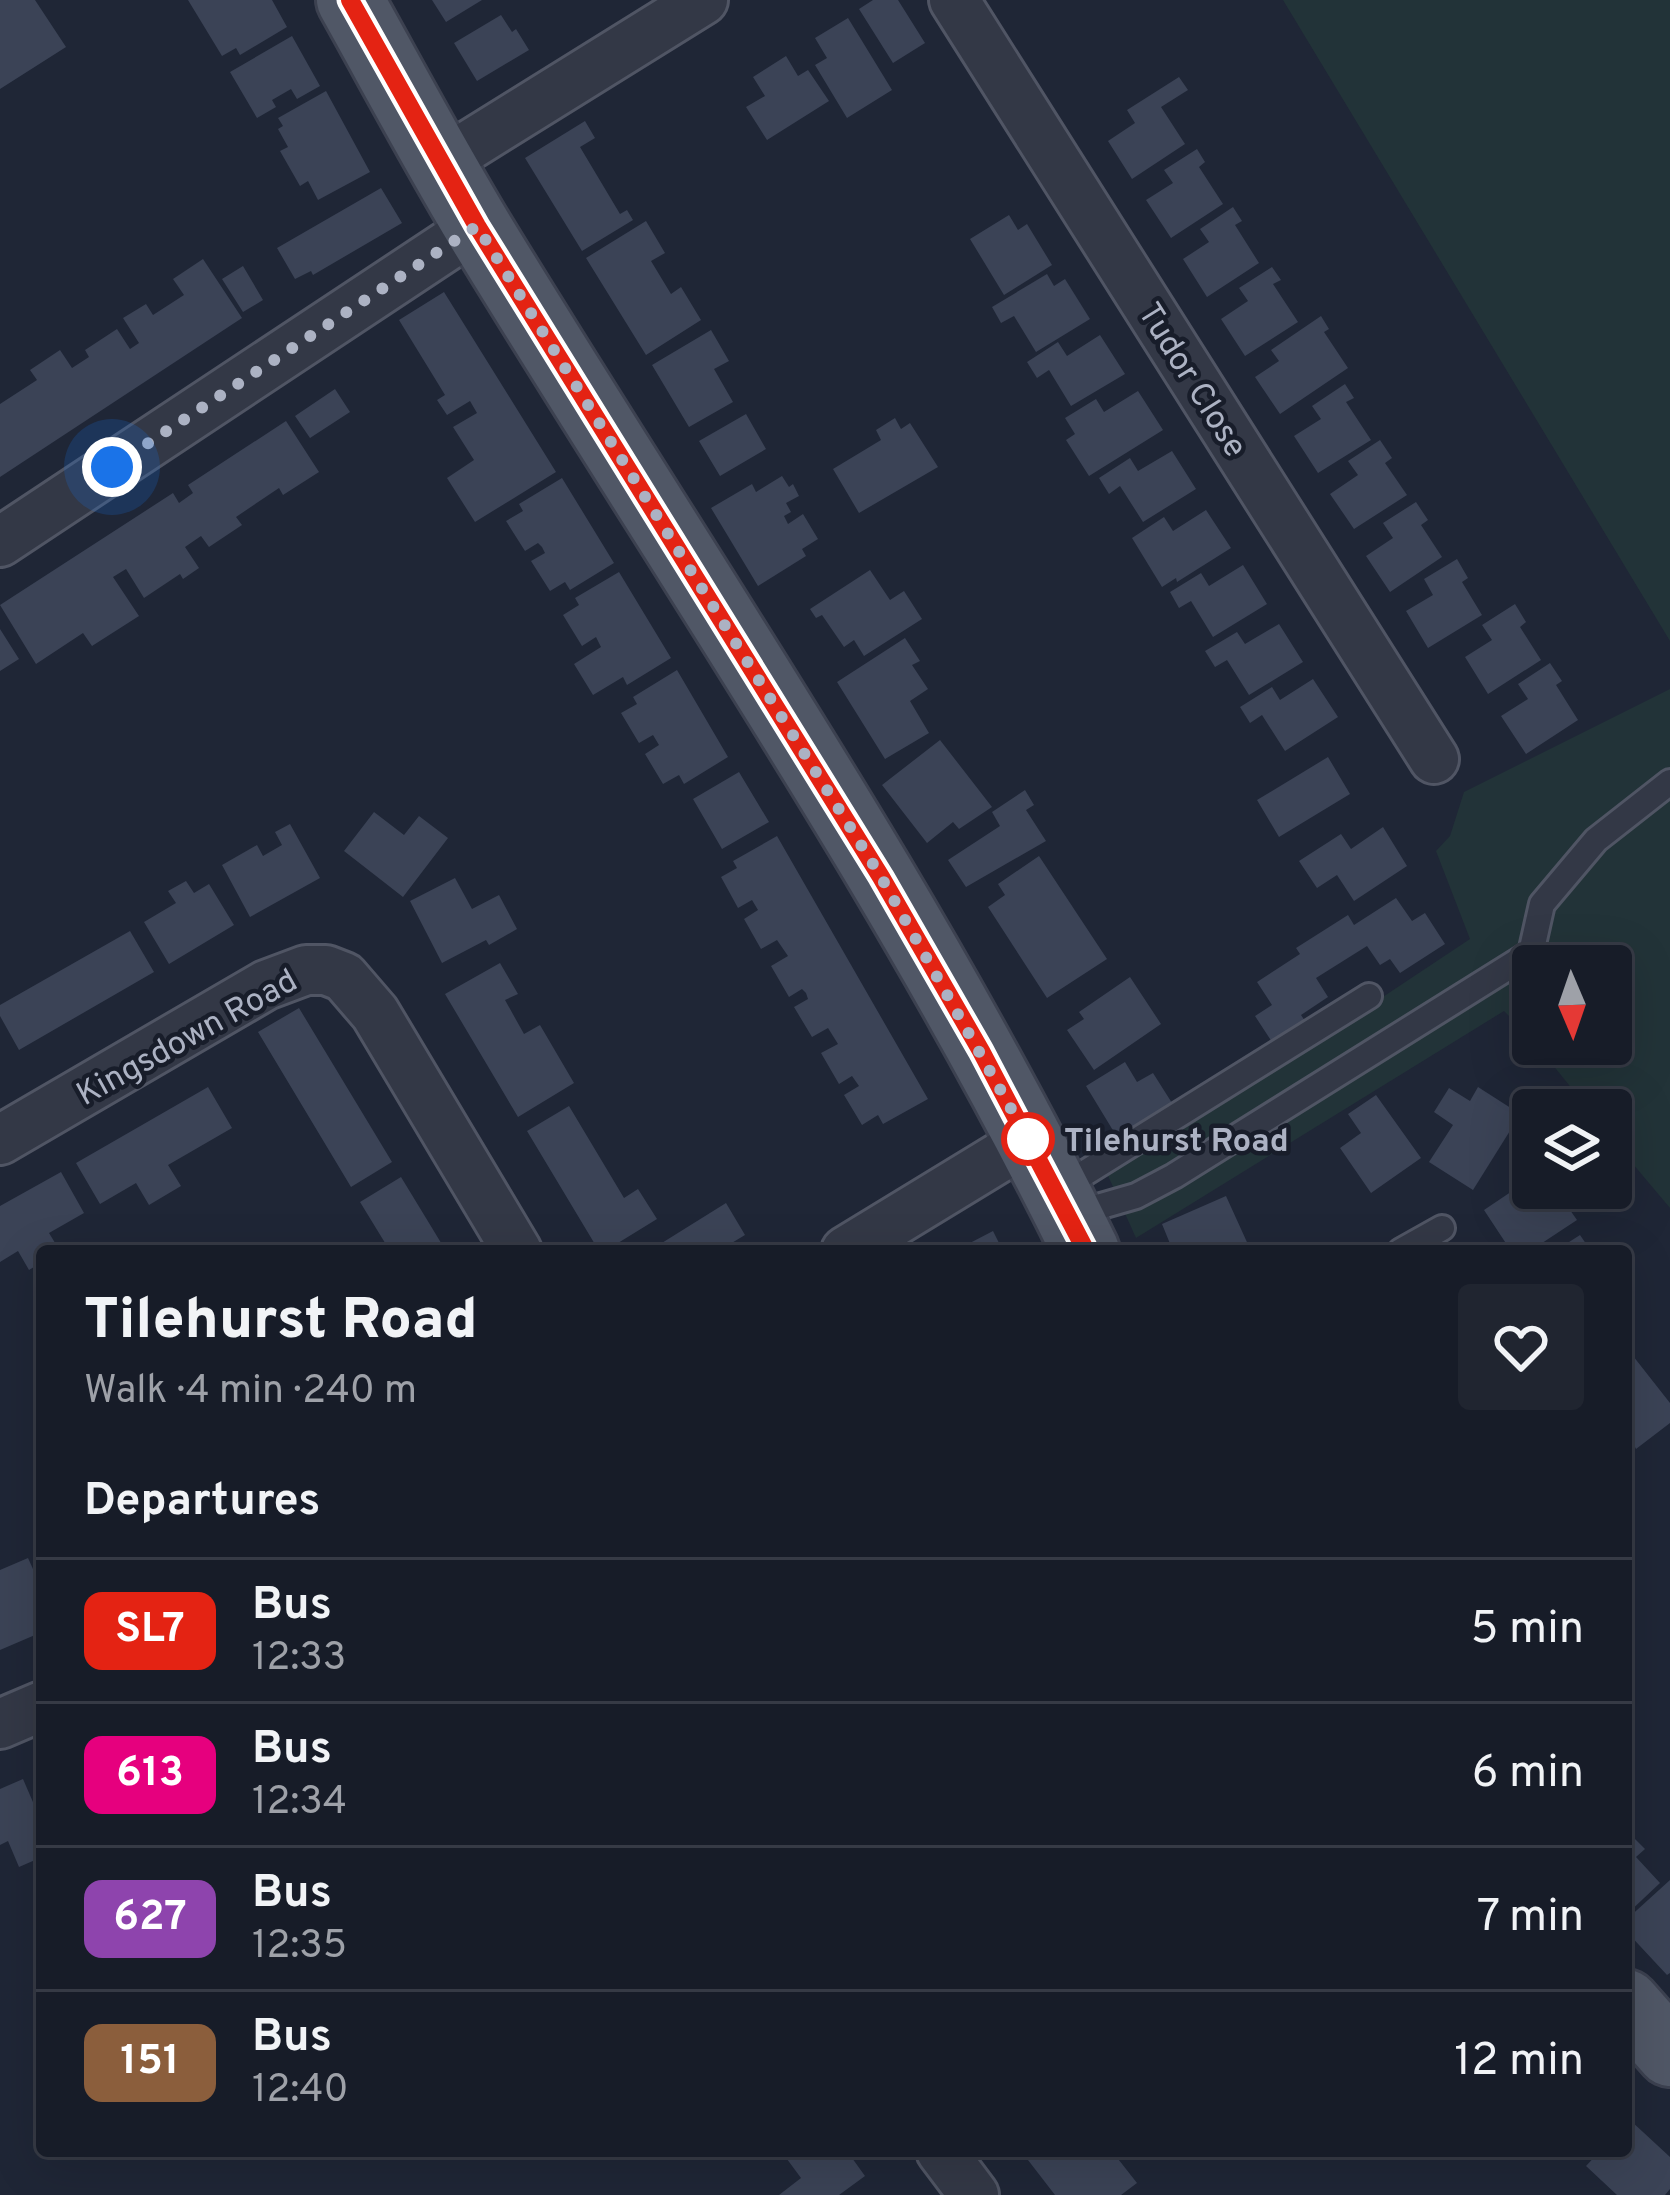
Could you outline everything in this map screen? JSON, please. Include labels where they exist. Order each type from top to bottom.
[{"type":"main road","points":[[350,0],[477,226],[881,877],[1060,1199]]},
{"type":"main road","points":[[1632,2010],[1670,2053]]},
{"type":"street","points":[[441,163],[703,0]]},
{"type":"street","name":"Tudor Close","points":[[954,0],[1434,759]]},
{"type":"street","points":[[0,542],[477,226]]},
{"type":"street","name":"Kingsdown Road","points":[[0,1140],[266,986],[306,970],[326,970],[344,977],[375,1012],[514,1245]]},
{"type":"street","points":[[871,1245],[1060,1199]]},
{"type":"street","points":[[0,1724],[36,1709]]},
{"type":"street","points":[[946,2157],[974,2195]]},
{"type":"lane","points":[[1060,1199],[1136,1196],[1531,953],[1542,904],[1596,840],[1670,782]]},
{"type":"lane","points":[[1060,1199],[1370,996]]},
{"type":"lane","points":[[1412,1245],[1442,1228]]},
{"type":"shaded area","points":[[1283,0],[1670,0],[1670,641]]},
{"type":"shaded area","points":[[1670,689],[1670,1208],[1632,1163],[1632,1089],[1572,1089],[1553,1065],[1632,1065],[1632,945],[1512,945],[1512,1019],[1504,1011],[1136,1238],[1105,1169],[1288,1060],[1470,939],[1436,851],[1450,836],[1464,792]]},
{"type":"building","points":[[0,0],[35,0],[66,47],[0,89]]},
{"type":"building","points":[[188,0],[272,0],[287,27],[240,55],[236,48],[222,56]]},
{"type":"building","points":[[432,0],[482,0],[446,22]]},
{"type":"building","points":[[873,0],[898,0],[925,43],[893,63],[859,9]]},
{"type":"building","points":[[501,15],[529,50],[477,81],[454,43]]},
{"type":"building","points":[[848,18],[892,90],[847,118],[815,65],[827,58],[815,38]]},
{"type":"building","points":[[292,36],[320,86],[297,99],[291,89],[272,100],[276,107],[257,118],[230,72]]},
{"type":"building","points":[[786,56],[798,76],[808,70],[829,101],[767,140],[746,107],[765,96],[753,77]]},
{"type":"building","points":[[1179,77],[1188,90],[1161,107],[1185,144],[1132,179],[1108,141],[1135,123],[1127,110]]},
{"type":"building","points":[[326,91],[370,172],[318,200],[308,181],[300,186],[280,151],[288,147],[278,118]]},
{"type":"building","points":[[585,121],[595,138],[580,147],[620,214],[627,210],[633,220],[582,251],[525,158]]},
{"type":"building","points":[[1197,149],[1205,162],[1199,167],[1223,204],[1171,238],[1146,200],[1173,183],[1164,170]]},
{"type":"building","points":[[381,188],[402,223],[313,275],[311,271],[295,279],[277,248]]},
{"type":"building","points":[[1233,207],[1242,221],[1235,225],[1259,263],[1207,297],[1183,259],[1209,242],[1200,229]]},
{"type":"building","points":[[1009,215],[1018,230],[1027,224],[1052,265],[1004,295],[970,239]]},
{"type":"building","points":[[646,221],[665,253],[651,261],[671,294],[681,287],[701,320],[646,355],[586,258]]},
{"type":"building","points":[[203,259],[242,318],[0,477],[0,404],[37,380],[30,370],[60,350],[72,368],[89,357],[85,350],[117,329],[130,349],[139,343],[123,318],[146,304],[153,315],[184,295],[173,279]]},
{"type":"building","points":[[243,266],[263,300],[243,312],[222,279]]},
{"type":"building","points":[[1272,267],[1281,280],[1273,284],[1298,322],[1245,356],[1221,319],[1248,301],[1239,288]]},
{"type":"building","points":[[1047,274],[1054,286],[1065,279],[1090,319],[1036,352],[1014,316],[1001,323],[992,307]]},
{"type":"building","points":[[444,292],[556,472],[475,522],[447,478],[474,460],[453,427],[477,413],[470,401],[447,415],[437,400],[445,395],[399,320]]},
{"type":"building","points":[[1321,316],[1329,329],[1324,332],[1348,368],[1280,414],[1255,377],[1279,361],[1271,350]]},
{"type":"building","points":[[711,330],[729,361],[714,369],[733,402],[689,427],[652,365]]},
{"type":"building","points":[[1100,335],[1125,374],[1071,406],[1049,370],[1037,378],[1027,362],[1058,342],[1067,356]]},
{"type":"building","points":[[1345,384],[1354,398],[1346,402],[1371,440],[1318,473],[1294,436],[1321,419],[1312,406]]},
{"type":"building","points":[[335,389],[350,412],[310,438],[295,416]]},
{"type":"building","points":[[1138,391],[1163,430],[1089,476],[1066,440],[1075,434],[1065,418],[1096,399],[1104,412]]},
{"type":"building","points":[[746,414],[766,449],[720,476],[699,441]]},
{"type":"building","points":[[895,418],[901,429],[910,423],[938,467],[859,513],[833,469],[881,440],[876,430]]},
{"type":"building","points":[[286,421],[319,472],[283,495],[279,488],[236,517],[242,525],[209,547],[201,536],[185,547],[199,568],[183,579],[180,574],[144,598],[126,569],[113,577],[139,616],[92,646],[83,633],[36,664],[0,605],[173,493],[179,503],[193,493],[188,485]]},
{"type":"building","points":[[1380,440],[1392,458],[1385,463],[1407,495],[1354,529],[1330,494],[1358,475],[1348,461]]},
{"type":"building","points":[[1172,451],[1196,489],[1143,522],[1120,486],[1109,494],[1099,478],[1130,458],[1138,471]]},
{"type":"building","points":[[782,476],[799,496],[786,503],[791,512],[784,516],[788,524],[803,514],[818,539],[802,549],[806,556],[758,586],[711,508],[752,484],[756,492]]},
{"type":"building","points":[[562,478],[614,563],[570,590],[565,582],[550,591],[531,561],[545,553],[542,547],[538,543],[525,551],[506,521],[523,511],[519,504]]},
{"type":"building","points":[[1416,502],[1428,520],[1421,525],[1442,557],[1390,592],[1366,556],[1393,538],[1383,523]]},
{"type":"building","points":[[1206,510],[1231,548],[1162,587],[1132,538],[1164,517],[1173,531]]},
{"type":"building","points":[[1457,559],[1468,578],[1462,582],[1482,615],[1428,648],[1406,611],[1433,595],[1424,579]]},
{"type":"building","points":[[1243,565],[1267,604],[1213,637],[1191,601],[1179,608],[1170,592],[1201,573],[1209,586]]},
{"type":"building","points":[[870,570],[890,600],[904,591],[922,619],[864,656],[854,640],[844,647],[822,615],[816,618],[810,609]]},
{"type":"building","points":[[619,572],[671,658],[627,685],[623,677],[593,695],[574,664],[601,647],[596,637],[582,646],[563,615],[579,605],[575,598]]},
{"type":"building","points":[[1515,604],[1526,622],[1520,627],[1541,660],[1488,694],[1465,657],[1492,640],[1482,625]]},
{"type":"building","points":[[1279,624],[1303,662],[1249,695],[1227,660],[1215,667],[1205,651],[1237,632],[1245,644]]},
{"type":"building","points":[[0,629],[19,659],[0,671]]},
{"type":"building","points":[[905,638],[920,661],[912,665],[928,689],[910,701],[929,733],[885,759],[837,682]]},
{"type":"building","points":[[1550,663],[1562,681],[1556,685],[1578,720],[1526,754],[1501,716],[1528,699],[1518,684]]},
{"type":"building","points":[[677,670],[728,757],[684,784],[679,775],[663,784],[645,754],[659,745],[653,735],[639,743],[621,713],[637,704],[633,697]]},
{"type":"building","points":[[1313,679],[1338,717],[1285,751],[1262,715],[1250,723],[1240,707],[1272,687],[1280,700]]},
{"type":"building","points":[[940,740],[992,807],[959,829],[953,822],[927,843],[882,785]]},
{"type":"building","points":[[1328,757],[1350,794],[1279,837],[1257,800]]},
{"type":"building","points":[[739,772],[769,822],[722,849],[693,799]]},
{"type":"building","points":[[1025,790],[1034,805],[1026,810],[1046,841],[966,887],[948,860],[1000,826],[992,812]]},
{"type":"building","points":[[374,812],[404,835],[419,816],[448,838],[403,897],[344,851]]},
{"type":"building","points":[[290,824],[320,878],[250,917],[222,865],[257,845],[263,856],[282,845],[275,832]]},
{"type":"building","points":[[1383,827],[1407,866],[1354,901],[1337,875],[1317,888],[1299,861],[1341,834],[1351,849]]},
{"type":"building","points":[[777,836],[928,1099],[883,1124],[878,1115],[862,1125],[844,1095],[859,1086],[852,1076],[839,1084],[821,1053],[838,1044],[828,1028],[812,1037],[794,1007],[808,999],[806,993],[802,989],[789,997],[771,966],[788,956],[777,940],[761,949],[744,919],[758,910],[752,900],[738,908],[721,877],[737,868],[733,861]]},
{"type":"building","points":[[1039,856],[1107,959],[1047,998],[988,907],[1005,895],[998,884]]},
{"type":"building","points":[[455,878],[472,909],[499,895],[517,929],[442,963],[410,901]]},
{"type":"building","points":[[186,881],[194,893],[209,884],[234,925],[169,964],[144,922],[176,903],[168,891]]},
{"type":"building","points":[[1396,898],[1412,921],[1425,913],[1445,944],[1400,973],[1390,959],[1380,965],[1367,946],[1316,978],[1328,997],[1301,1015],[1309,1027],[1276,1048],[1255,1016],[1272,1005],[1257,982],[1300,954],[1296,948],[1348,915],[1354,925]]},
{"type":"building","points":[[130,931],[154,972],[19,1050],[0,1016],[0,1005]]},
{"type":"building","points":[[500,963],[518,994],[505,1000],[524,1034],[540,1025],[574,1083],[518,1117],[445,994]]},
{"type":"building","points":[[1130,977],[1161,1024],[1094,1070],[1067,1030],[1084,1019],[1079,1012]]},
{"type":"building","points":[[299,1008],[392,1162],[351,1187],[258,1032]]},
{"type":"building","points":[[1125,1062],[1137,1082],[1153,1073],[1172,1103],[1117,1137],[1086,1086]]},
{"type":"building","points":[[208,1087],[232,1128],[168,1165],[181,1186],[149,1205],[136,1183],[100,1204],[76,1163]]},
{"type":"building","points":[[1478,1087],[1512,1109],[1512,1128],[1473,1190],[1429,1162],[1453,1125],[1434,1112],[1449,1088],[1470,1101]]},
{"type":"building","points":[[1376,1095],[1421,1158],[1371,1193],[1340,1148],[1361,1133],[1348,1114]]},
{"type":"building","points":[[569,1106],[624,1198],[638,1189],[657,1219],[615,1245],[595,1245],[527,1131]]},
{"type":"building","points":[[61,1172],[84,1213],[49,1233],[56,1245],[36,1245],[36,1266],[29,1270],[18,1251],[0,1262],[0,1206]]},
{"type":"building","points":[[401,1177],[442,1245],[386,1245],[360,1202]]},
{"type":"building","points":[[1512,1191],[1512,1209],[1572,1209],[1577,1220],[1539,1245],[1507,1245],[1484,1210]]},
{"type":"building","points":[[1226,1196],[1248,1245],[1171,1245],[1162,1224]]},
{"type":"building","points":[[726,1203],[745,1235],[728,1245],[659,1245]]},
{"type":"building","points":[[993,1231],[1000,1245],[966,1245]]},
{"type":"building","points":[[1580,1235],[1587,1245],[1564,1245]]},
{"type":"building","points":[[1632,1355],[1670,1403],[1670,1423],[1636,1449]]},
{"type":"building","points":[[28,1558],[36,1576],[36,1635],[0,1650],[0,1570]]},
{"type":"building","points":[[23,1779],[36,1809],[36,1860],[19,1867],[8,1841],[0,1845],[0,1789]]},
{"type":"building","points":[[1632,1836],[1645,1849],[1636,1857],[1660,1883],[1632,1909]]},
{"type":"building","points":[[1670,1880],[1667,1975],[1632,1937],[1632,1915]]},
{"type":"building","points":[[1632,2122],[1670,2157],[1670,2189],[1665,2195],[1617,2195],[1586,2166],[1594,2157],[1632,2157]]},
{"type":"building","points":[[785,2157],[851,2157],[865,2176],[839,2195],[779,2195],[801,2178]]},
{"type":"building","points":[[1026,2157],[1117,2157],[1137,2183],[1121,2195],[1055,2195]]},
{"type":"bus line","name":"SL7","points":[[350,0],[477,226],[881,877],[981,1051],[1083,1245]]},
{"type":"place","name":"Tilehurst Road","points":[[1028,1139]]},
{"type":"route","points":[[112,467],[477,226],[881,877],[1028,1139]]}]
